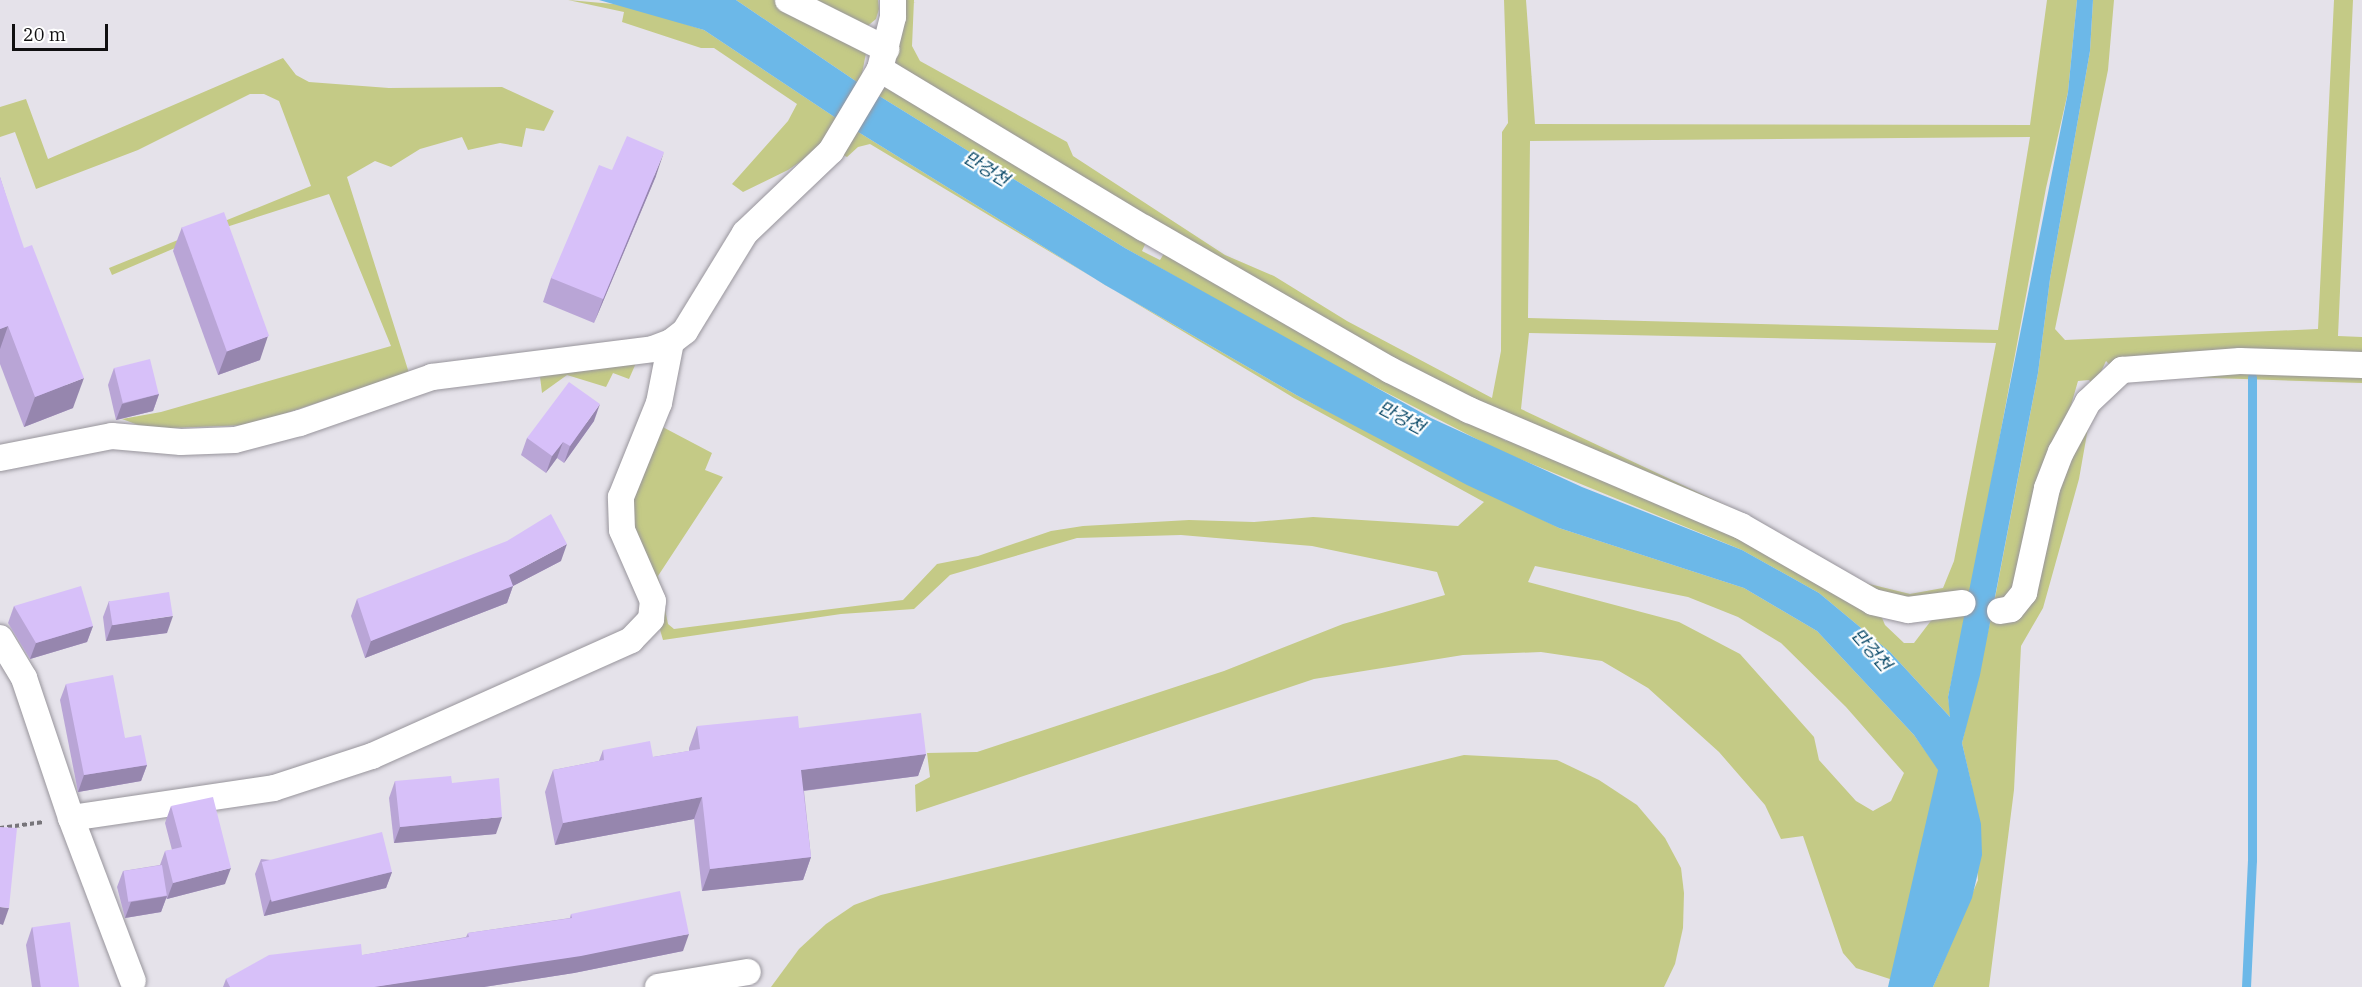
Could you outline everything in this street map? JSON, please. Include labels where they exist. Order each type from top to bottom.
[{"type":"street","points":[[788,0],[879,68],[1154,234],[1390,370],[1469,410],[1741,526],[1873,602],[1908,610],[1963,603]]},
{"type":"street","points":[[0,458],[112,436],[181,442],[235,440],[300,423],[432,377],[653,349],[671,342],[685,331],[745,233],[831,151],[879,68],[892,0]]},
{"type":"street","points":[[71,818],[274,788],[372,756],[631,640],[651,619],[653,601],[622,530],[621,497],[659,403],[671,342]]},
{"type":"street","points":[[2000,611],[2011,609],[2024,593],[2047,488],[2061,452],[2093,395],[2122,370],[2240,361],[2362,365]]},
{"type":"street","points":[[0,638],[24,678],[71,818],[134,981]]},
{"type":"street","points":[[658,987],[748,972]]},
{"type":"path","points":[[0,828],[71,818]]},
{"type":"green space","points":[[568,0],[625,5],[704,30],[839,120],[825,145],[788,170],[743,192],[732,184],[788,121],[797,104],[714,48],[701,48],[622,22],[624,12]]},
{"type":"green space","points":[[736,0],[778,0],[858,43],[866,53],[860,84]]},
{"type":"green space","points":[[803,0],[878,0],[879,9],[876,19],[864,29]]},
{"type":"green space","points":[[895,0],[914,0],[912,46],[920,61],[1067,142],[1073,156],[1225,255],[1274,276],[1347,321],[1492,398],[1501,351],[1502,132],[1508,123],[1504,0],[1526,0],[1535,124],[2030,125],[2047,0],[2077,0],[2068,92],[2046,188],[1970,597],[1898,602],[1452,394],[897,71],[891,50]],"holes":[[[2030,137],[1998,330],[1528,318],[1530,141]],[[1529,333],[1996,343],[1954,561],[1943,588],[1910,594],[1861,582],[1742,513],[1521,409]]]},
{"type":"green space","points":[[2093,0],[2114,0],[2108,70],[2055,329],[2065,340],[2318,329],[2334,0],[2353,0],[2338,336],[2362,337],[2362,362],[2111,366],[2106,361],[2094,387],[2089,380],[2078,381],[2018,589],[2001,603],[1995,598],[2038,373],[2050,279],[2090,51]]},
{"type":"green space","points":[[283,58],[296,75],[309,82],[389,88],[502,87],[554,111],[544,131],[526,128],[522,147],[500,143],[468,150],[462,137],[420,149],[391,167],[375,161],[347,177],[409,373],[249,425],[169,428],[141,426],[122,419],[161,412],[391,346],[329,194],[217,230],[112,275],[109,268],[311,186],[279,101],[264,94],[250,94],[138,150],[36,189],[15,132],[0,137],[0,107],[26,99],[48,159]]},
{"type":"green space","points":[[889,85],[1149,236],[1142,251],[1160,260],[1168,247],[1506,441],[1513,433],[1666,498],[1880,613],[1885,625],[1904,643],[1914,643],[1933,618],[1966,614],[1948,697],[1951,718],[1890,652],[1819,593],[1742,550],[1500,451],[1321,359],[1125,248],[876,94]]},
{"type":"green space","points":[[855,130],[1094,278],[870,144],[858,147],[847,157],[841,154]]},
{"type":"green space","points":[[1114,290],[1298,396],[1559,528],[1744,588],[1817,631],[1914,735],[1939,770],[1893,980],[1856,968],[1843,953],[1803,836],[1781,839],[1765,805],[1719,752],[1648,688],[1602,661],[1541,652],[1463,655],[1314,679],[916,812],[915,785],[930,777],[927,753],[977,752],[1224,671],[1343,624],[1445,595],[1437,572],[1312,546],[1181,535],[1077,538],[950,575],[914,609],[841,614],[663,640],[626,512],[657,424],[712,453],[705,470],[723,477],[658,576],[668,624],[674,629],[903,600],[937,564],[978,556],[1051,531],[1083,526],[1189,520],[1254,522],[1313,517],[1458,526],[1484,502],[1294,398]],"holes":[[[1535,566],[1688,597],[1738,617],[1781,643],[1846,707],[1904,773],[1891,801],[1873,811],[1856,801],[1819,760],[1814,737],[1740,654],[1679,622],[1528,582]]]},
{"type":"green space","points":[[636,363],[629,379],[613,373],[606,387],[567,375],[542,393],[539,368]]},
{"type":"green space","points":[[2362,370],[2362,383],[2125,375]]},
{"type":"green space","points":[[2092,405],[2079,479],[2043,608],[2021,646],[2014,790],[1989,987],[1933,987],[1978,880],[1972,787],[1962,743],[1991,618],[2013,613]]},
{"type":"green space","points":[[1464,755],[1557,760],[1599,780],[1637,805],[1665,838],[1681,868],[1684,893],[1683,928],[1675,964],[1664,987],[771,987],[799,949],[826,924],[854,905],[881,895]]},
{"type":"water","points":[[599,0],[736,0],[860,84],[839,120],[704,30]]},
{"type":"water","name":"만겅천","points":[[2077,0],[2093,0],[2090,51],[2050,279],[2038,373],[1980,675],[1962,743],[1981,824],[1982,855],[1972,898],[1933,987],[1888,987],[1938,770],[1914,735],[1817,631],[1744,588],[1559,528],[1467,485],[1298,396],[1105,285],[855,130],[876,94],[1125,248],[1431,418],[1582,487],[1742,550],[1819,593],[1890,652],[1950,717],[1948,697],[2068,92]]},
{"type":"building","points":[[627,136],[664,152],[603,299],[551,278],[599,165],[612,170]]},
{"type":"building","points":[[0,177],[24,248],[32,245],[84,378],[35,397],[8,326],[0,329]]},
{"type":"building","points":[[224,212],[269,336],[227,351],[182,227]]},
{"type":"building","points":[[150,359],[159,394],[123,403],[114,368]]},
{"type":"building","points":[[569,382],[600,404],[570,446],[563,442],[552,456],[527,438]]},
{"type":"building","points":[[551,514],[567,544],[509,575],[513,586],[371,641],[357,599],[507,541]]},
{"type":"building","points":[[81,586],[93,626],[36,643],[14,606]]},
{"type":"building","points":[[169,592],[173,616],[113,625],[109,602]]},
{"type":"building","points":[[113,675],[125,738],[141,735],[147,765],[84,775],[66,684]]},
{"type":"building","points":[[921,713],[926,754],[801,770],[811,857],[710,869],[702,797],[563,823],[553,770],[604,760],[603,750],[650,741],[653,757],[700,749],[697,726],[798,716],[799,728]]},
{"type":"building","points":[[451,776],[452,783],[499,778],[502,817],[400,827],[395,781]]},
{"type":"building","points":[[213,797],[231,868],[173,883],[165,851],[182,847],[171,806]]},
{"type":"building","points":[[0,827],[17,828],[9,908],[0,907]]},
{"type":"building","points":[[382,832],[392,872],[272,902],[262,862]]},
{"type":"building","points":[[162,865],[167,896],[128,902],[123,871]]},
{"type":"building","points":[[680,891],[689,934],[581,956],[374,987],[230,987],[226,979],[269,955],[361,944],[362,955],[469,937],[468,933],[572,918],[571,914]]},
{"type":"building","points":[[70,922],[79,987],[41,987],[32,927]]},
{"type":"waterway","points":[[2246,987],[2252,860],[2252,377]]}]
